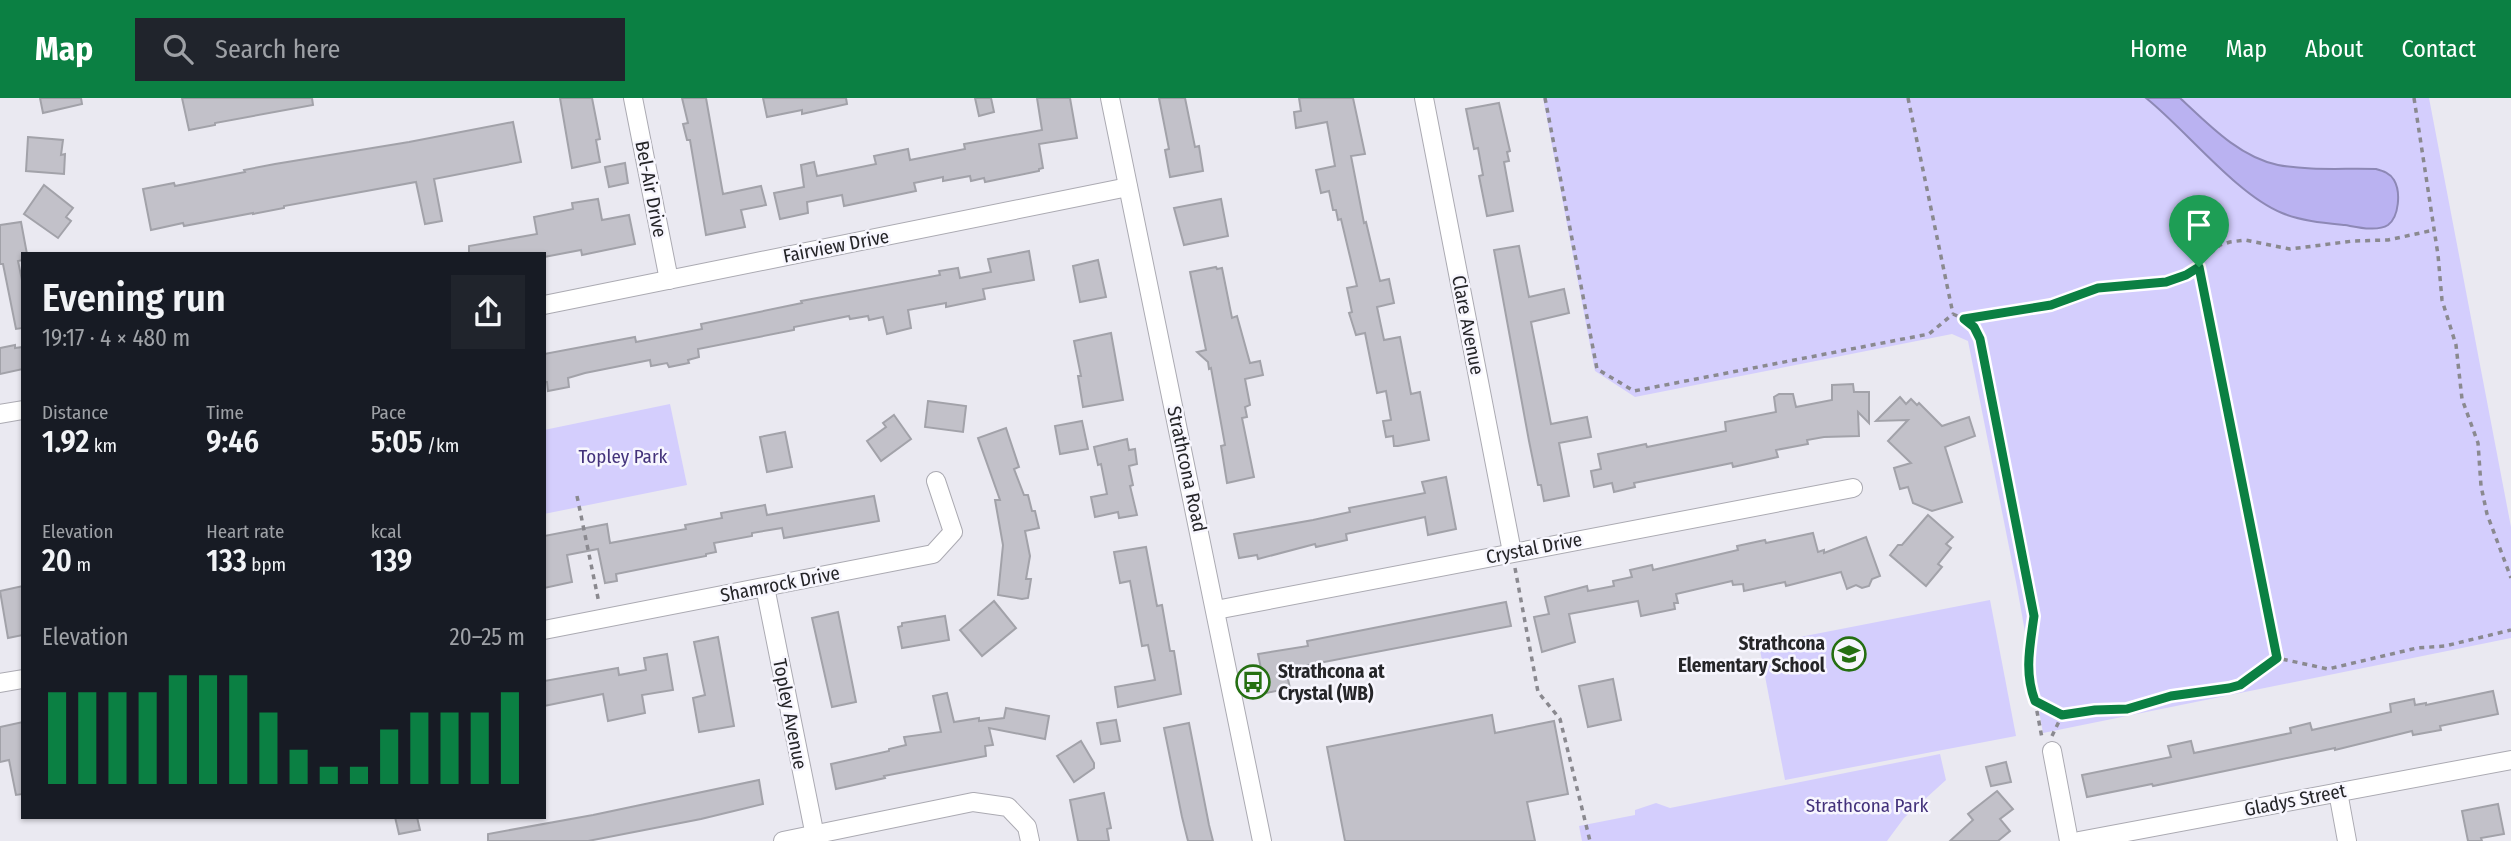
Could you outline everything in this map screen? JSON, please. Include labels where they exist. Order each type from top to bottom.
[{"type":"street","name":"Bel-Air Drive","points":[[633,98],[669,280]]},
{"type":"street","name":"Strathcona Road","points":[[1110,98],[1262,841]]},
{"type":"street","name":"Clare Avenue","points":[[1424,98],[1512,552]]},
{"type":"street","name":"Fairview Drive","points":[[546,305],[1128,187]]},
{"type":"street","points":[[0,414],[21,410]]},
{"type":"street","name":"Shamrock Drive","points":[[546,630],[933,554],[953,532],[936,481]]},
{"type":"street","name":"Crystal Drive","points":[[1216,610],[1853,488]]},
{"type":"street","name":"Topley Avenue","points":[[765,587],[815,838]]},
{"type":"street","points":[[0,683],[21,679]]},
{"type":"street","points":[[2052,751],[2069,841]]},
{"type":"street","name":"Gladys Street","points":[[2079,841],[2511,760]]},
{"type":"street","points":[[2338,792],[2347,841]]},
{"type":"street","points":[[783,841],[815,838],[973,802],[1008,807],[1027,827],[1030,841]]},
{"type":"path","points":[[1545,98],[1597,369],[1634,391],[1929,334],[1953,314]]},
{"type":"path","points":[[1908,98],[1953,314]]},
{"type":"path","points":[[2414,98],[2442,300],[2456,345],[2462,399],[2478,443],[2483,501],[2511,579]]},
{"type":"path","points":[[1964,319],[2051,305],[2098,288],[2166,282],[2199,267],[2220,245],[2230,242],[2245,240],[2290,249],[2353,240],[2388,240],[2434,230]]},
{"type":"path","points":[[2199,267],[2277,658]]},
{"type":"path","points":[[1953,314],[1974,327],[1980,339],[2034,616],[2027,662],[2028,678],[2042,739],[2052,751]]},
{"type":"path","points":[[577,496],[602,618]]},
{"type":"path","points":[[1512,552],[1538,692],[1560,719],[1590,841]]},
{"type":"path","points":[[2035,701],[2062,715],[2127,709],[2171,696],[2240,685],[2277,658],[2328,669],[2511,630]]},
{"type":"green space","points":[[1543,98],[2429,98],[2511,527],[2511,638],[2043,733],[1968,341],[1952,334],[1635,397],[1595,371]]},
{"type":"green space","name":"Topley Park","points":[[670,404],[687,485],[546,514],[546,430]]},
{"type":"green space","points":[[1990,600],[2016,736],[1785,780],[1759,645]]},
{"type":"green space","name":"Strathcona Park","points":[[1940,754],[1946,780],[1904,818],[1887,841],[1582,841],[1579,826],[1635,815],[1635,810],[1656,803],[1670,808]]},
{"type":"shaded area","points":[[2146,98],[2180,98],[2237,147],[2264,161],[2302,168],[2376,169],[2386,173],[2394,180],[2398,191],[2395,216],[2388,225],[2373,229],[2313,221],[2282,213],[2247,192]]},
{"type":"building","points":[[40,98],[81,98],[82,104],[43,113]]},
{"type":"building","points":[[182,98],[312,98],[313,105],[189,130]]},
{"type":"building","points":[[560,98],[592,98],[600,139],[596,140],[600,162],[572,168]]},
{"type":"building","points":[[682,98],[706,98],[723,194],[761,186],[766,205],[741,210],[745,227],[706,235],[690,140],[687,140],[683,124],[688,123]]},
{"type":"building","points":[[763,98],[846,98],[847,104],[802,114],[802,110],[767,117]]},
{"type":"building","points":[[975,98],[991,98],[994,112],[979,116]]},
{"type":"building","points":[[1037,98],[1070,98],[1077,138],[1039,144],[1043,168],[1039,171],[985,182],[984,178],[971,181],[970,176],[943,181],[943,177],[914,183],[916,191],[844,206],[842,195],[807,202],[808,213],[780,219],[774,193],[804,187],[801,165],[814,162],[817,176],[876,164],[874,156],[908,149],[910,160],[965,149],[964,144],[1042,130]]},
{"type":"building","points":[[1159,98],[1185,98],[1195,147],[1199,146],[1203,171],[1170,177],[1165,150],[1169,149]]},
{"type":"building","points":[[1299,98],[1353,98],[1365,154],[1351,156],[1364,223],[1366,222],[1380,281],[1389,279],[1394,303],[1377,307],[1384,340],[1400,337],[1411,394],[1420,392],[1429,440],[1394,446],[1393,436],[1386,437],[1383,421],[1391,420],[1386,391],[1377,393],[1365,333],[1356,335],[1349,313],[1352,312],[1347,288],[1357,286],[1341,219],[1338,220],[1336,210],[1333,210],[1329,191],[1321,193],[1316,170],[1335,166],[1327,122],[1296,128],[1294,112],[1301,111]]},
{"type":"building","points":[[1499,103],[1510,151],[1507,152],[1509,161],[1504,162],[1513,211],[1487,216],[1479,176],[1483,175],[1478,148],[1474,149],[1466,109]]},
{"type":"building","points":[[513,122],[521,162],[434,179],[442,221],[425,224],[416,182],[253,214],[151,230],[143,189],[174,183],[175,186],[275,164]]},
{"type":"building","points":[[28,137],[63,140],[61,155],[65,154],[64,174],[26,171]]},
{"type":"building","points":[[625,163],[628,183],[609,187],[605,167]]},
{"type":"building","points":[[44,185],[73,208],[66,217],[71,221],[58,238],[24,214]]},
{"type":"building","points":[[598,199],[602,220],[629,215],[635,244],[582,255],[581,250],[546,257],[546,252],[469,252],[469,246],[537,234],[534,217],[573,209],[572,203]]},
{"type":"building","points":[[1221,199],[1228,236],[1184,245],[1174,208]]},
{"type":"building","points":[[21,222],[27,252],[21,252],[21,260],[18,261],[21,275],[21,328],[16,329],[3,264],[0,264],[0,225]]},
{"type":"building","points":[[1519,246],[1529,297],[1564,289],[1569,313],[1531,322],[1551,424],[1587,417],[1591,437],[1559,443],[1569,496],[1544,501],[1529,441],[1494,250]]},
{"type":"building","points":[[1029,251],[1034,280],[983,289],[985,299],[946,307],[946,303],[908,310],[911,328],[887,334],[883,317],[869,320],[868,316],[850,319],[849,316],[698,349],[699,357],[688,360],[689,363],[669,367],[667,363],[651,366],[650,360],[585,373],[568,378],[569,387],[548,391],[546,354],[635,337],[636,342],[702,329],[701,324],[802,303],[801,301],[940,275],[939,271],[958,268],[960,278],[991,272],[988,259]]},
{"type":"building","points":[[1098,260],[1106,297],[1080,302],[1073,266]]},
{"type":"building","points":[[1222,268],[1232,318],[1237,316],[1250,363],[1260,361],[1263,375],[1245,379],[1250,405],[1245,407],[1247,417],[1242,418],[1254,477],[1227,483],[1221,446],[1225,445],[1211,368],[1209,369],[1208,362],[1197,352],[1206,350],[1190,272]]},
{"type":"building","points":[[1111,333],[1123,400],[1083,407],[1078,376],[1081,376],[1074,341]]},
{"type":"building","points":[[15,345],[15,348],[21,347],[21,369],[0,374],[0,348]]},
{"type":"building","points":[[1853,384],[1854,392],[1869,392],[1869,423],[1858,412],[1859,436],[1807,440],[1808,444],[1776,450],[1778,457],[1733,467],[1732,463],[1634,483],[1635,487],[1614,492],[1612,483],[1594,487],[1591,471],[1601,469],[1598,454],[1726,431],[1725,422],[1776,412],[1774,397],[1779,394],[1793,394],[1796,407],[1832,400],[1832,385]]},
{"type":"building","points":[[1900,397],[1906,404],[1911,399],[1917,405],[1919,403],[1942,426],[1969,417],[1975,436],[1945,447],[1962,502],[1932,511],[1913,503],[1908,487],[1900,489],[1894,468],[1911,463],[1888,441],[1908,420],[1876,421]]},
{"type":"building","points":[[928,401],[966,406],[963,432],[925,427]]},
{"type":"building","points":[[894,415],[911,439],[881,461],[867,441],[886,427],[883,423]]},
{"type":"building","points":[[1082,421],[1088,449],[1060,454],[1055,426]]},
{"type":"building","points":[[1006,428],[1019,467],[1014,469],[1024,495],[1028,495],[1032,511],[1035,511],[1039,528],[1025,531],[1030,556],[1026,579],[1031,579],[1028,598],[1022,599],[998,595],[1003,545],[995,500],[1000,500],[978,438]]},
{"type":"building","points":[[785,432],[792,467],[767,472],[760,437]]},
{"type":"building","points":[[1127,439],[1129,450],[1135,449],[1137,464],[1129,466],[1133,485],[1130,486],[1137,515],[1119,518],[1118,512],[1095,517],[1091,497],[1107,494],[1101,464],[1098,465],[1094,447]]},
{"type":"building","points":[[1446,477],[1456,529],[1428,535],[1425,517],[1346,534],[1347,540],[1316,547],[1315,544],[1258,559],[1257,555],[1239,558],[1234,534],[1313,520],[1350,512],[1349,508],[1425,493],[1422,482]]},
{"type":"building","points":[[874,496],[879,521],[784,538],[782,528],[752,533],[752,536],[714,543],[716,552],[706,556],[616,574],[617,581],[605,583],[598,549],[567,555],[572,582],[546,588],[546,536],[607,524],[610,543],[686,529],[685,525],[722,518],[721,513],[765,505],[767,515]]},
{"type":"building","points":[[1928,515],[1953,537],[1946,544],[1951,548],[1938,564],[1942,567],[1926,586],[1890,555]]},
{"type":"building","points":[[1813,533],[1818,552],[1824,550],[1824,553],[1866,537],[1880,576],[1872,579],[1869,586],[1862,588],[1856,585],[1847,589],[1841,572],[1786,586],[1785,582],[1744,591],[1743,584],[1733,585],[1732,581],[1676,594],[1678,603],[1674,603],[1675,609],[1641,616],[1638,601],[1569,614],[1575,642],[1542,652],[1534,617],[1549,614],[1545,597],[1587,586],[1588,591],[1614,586],[1613,581],[1632,577],[1630,570],[1652,565],[1653,570],[1738,550],[1737,546]]},
{"type":"building","points":[[1146,547],[1157,606],[1162,605],[1170,651],[1174,651],[1181,694],[1118,707],[1115,687],[1155,680],[1148,645],[1142,646],[1130,581],[1120,583],[1114,552]]},
{"type":"building","points":[[21,586],[21,635],[8,638],[0,591]]},
{"type":"building","points":[[994,601],[1016,628],[982,656],[960,630]]},
{"type":"building","points":[[1506,602],[1511,626],[1298,667],[1299,673],[1287,675],[1290,688],[1266,693],[1258,654],[1308,646],[1307,641]]},
{"type":"building","points":[[838,612],[856,702],[832,707],[812,618]]},
{"type":"building","points":[[945,616],[949,640],[902,648],[898,627],[902,626],[902,623]]},
{"type":"building","points":[[718,637],[734,726],[699,732],[693,698],[705,695],[694,642]]},
{"type":"building","points":[[667,654],[673,690],[642,695],[645,713],[608,721],[603,694],[546,706],[546,681],[618,668],[619,675],[646,670],[644,658]]},
{"type":"building","points":[[1613,679],[1621,720],[1588,727],[1579,686]]},
{"type":"building","points":[[2493,691],[2498,714],[2440,726],[2441,730],[2413,735],[2412,731],[2335,750],[2087,797],[2082,775],[2171,757],[2168,746],[2191,741],[2194,753],[2291,733],[2290,728],[2310,723],[2312,730],[2391,712],[2390,704],[2414,699],[2415,705],[2426,705]]},
{"type":"building","points":[[947,693],[954,722],[1004,718],[1006,708],[1049,716],[1045,739],[989,728],[993,745],[985,746],[986,756],[884,776],[885,778],[836,789],[831,764],[906,745],[904,737],[941,732],[933,696]]},
{"type":"building","points":[[1492,715],[1495,733],[1554,721],[1568,794],[1527,802],[1535,841],[1345,841],[1327,747]]},
{"type":"building","points":[[1116,720],[1120,741],[1101,744],[1097,723]]},
{"type":"building","points":[[21,722],[21,794],[16,795],[9,760],[0,762],[0,727]]},
{"type":"building","points":[[1189,723],[1213,841],[1188,841],[1182,817],[1164,728]]},
{"type":"building","points":[[1081,741],[1094,763],[1094,768],[1074,782],[1057,756]]},
{"type":"building","points":[[2006,762],[2011,782],[1991,786],[1986,767]]},
{"type":"building","points":[[759,780],[763,804],[701,819],[588,841],[488,841],[488,834]]},
{"type":"building","points":[[1997,791],[2013,809],[2000,819],[2010,831],[1998,841],[1950,841],[1973,820],[1968,814]]},
{"type":"building","points":[[1104,793],[1111,828],[1107,829],[1109,841],[1078,841],[1070,800]]},
{"type":"building","points":[[2498,804],[2504,834],[2481,838],[2482,841],[2468,841],[2462,811]]},
{"type":"building","points":[[395,819],[417,819],[420,830],[399,834]]},
{"type":"place","name":"Strathcona Elementary School","points":[[1849,654]]},
{"type":"place","name":"Strathcona at Crystal (WB)","points":[[1253,682]]},
{"type":"route","points":[[2199,267],[2277,658],[2240,685],[2229,688],[2171,696],[2127,709],[2062,715],[2035,701],[2031,691],[2027,662],[2034,616],[1980,339],[1974,327],[1964,319],[2051,305],[2098,288],[2166,282],[2199,267]]}]
